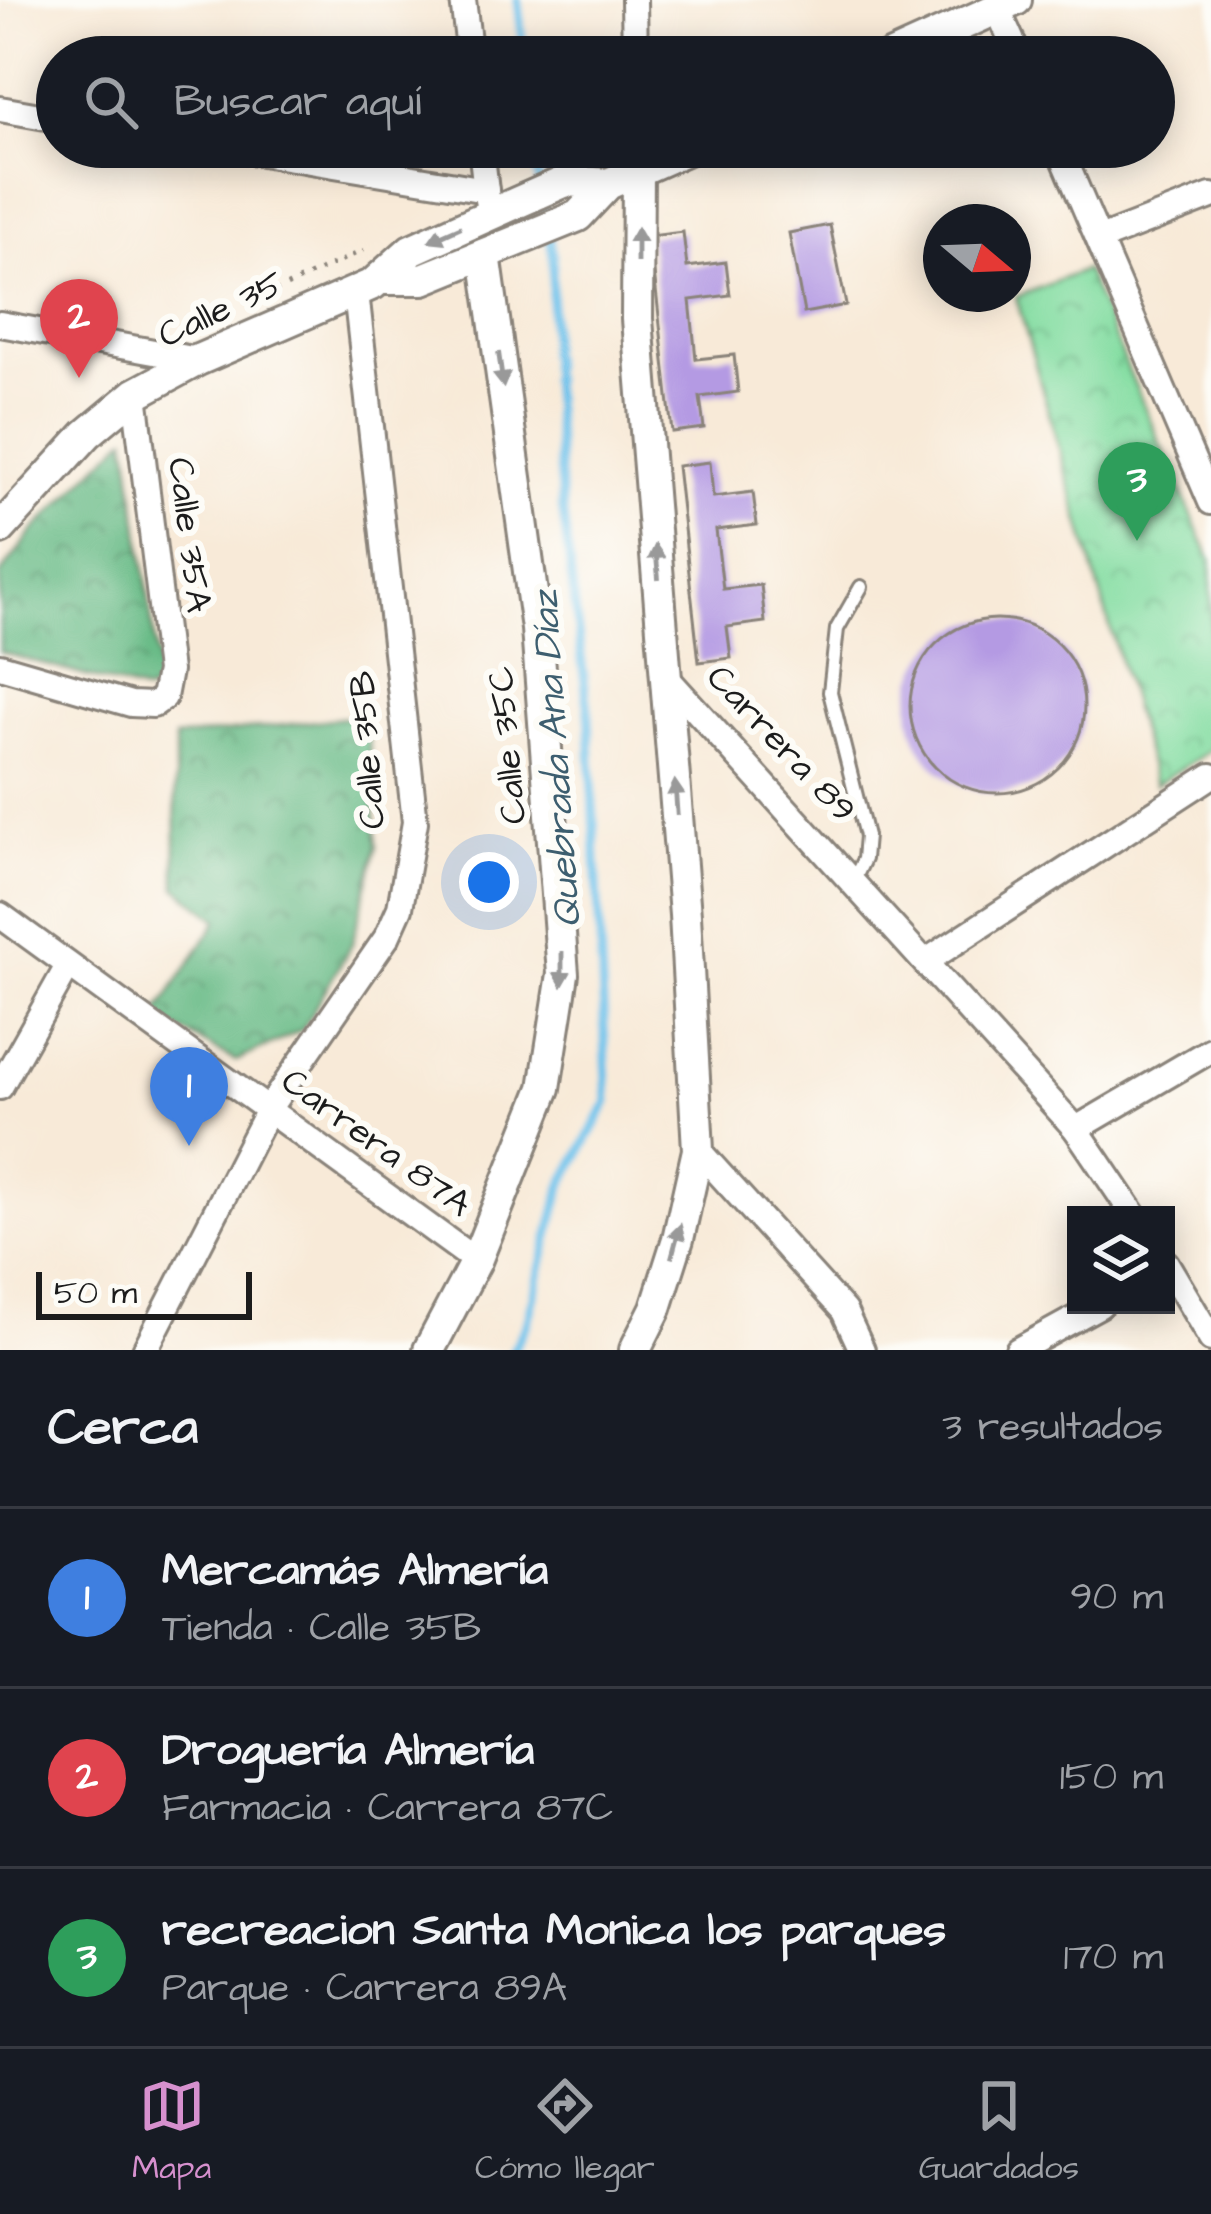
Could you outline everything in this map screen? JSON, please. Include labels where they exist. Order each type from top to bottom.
[{"type":"street","points":[[463,0],[467,36]]},
{"type":"street","points":[[634,0],[635,36]]},
{"type":"street","points":[[936,36],[1006,4],[1013,36]]},
{"type":"street","points":[[0,110],[36,116]]},
{"type":"street","points":[[372,168],[491,185]]},
{"type":"street","name":"Calle 35","points":[[369,285],[423,279],[578,216],[627,168]]},
{"type":"street","name":"Carrera 89","points":[[638,168],[637,319],[667,678],[928,960],[1076,1130],[1128,1206]]},
{"type":"street","points":[[1068,168],[1211,502]]},
{"type":"street","name":"Calle 35","points":[[0,529],[87,434],[135,394],[198,360],[369,285],[491,185],[608,184]]},
{"type":"street","points":[[1100,239],[1211,196]]},
{"type":"street","name":"Calle 35C","points":[[429,1350],[476,1261],[545,1088],[563,974],[537,629],[484,254]]},
{"type":"street","name":"Calle 35B","points":[[145,1350],[269,1108],[387,937],[400,908],[415,822],[369,285]]},
{"type":"street","points":[[0,324],[198,360]]},
{"type":"street","name":"Calle 35A","points":[[0,666],[145,706],[164,697],[169,685],[135,394]]},
{"type":"street","points":[[635,1350],[667,1273],[698,1150],[667,678]]},
{"type":"street","points":[[928,960],[1211,776]]},
{"type":"street","name":"Carrera 87A","points":[[0,915],[476,1261]]},
{"type":"street","points":[[0,1088],[68,966]]},
{"type":"street","points":[[1076,1130],[1211,1050]]},
{"type":"street","points":[[698,1150],[844,1312],[862,1350]]},
{"type":"street","points":[[1175,1278],[1208,1324]]},
{"type":"street","points":[[1018,1350],[1084,1314]]},
{"type":"lane","points":[[854,880],[864,859],[866,836],[830,692],[837,629],[861,587]]},
{"type":"green space","points":[[1085,270],[1211,560],[1211,750],[1155,785],[1020,312],[1031,312],[1031,291]]},
{"type":"green space","points":[[127,437],[160,684],[147,693],[0,652],[0,575],[34,530]]},
{"type":"green space","points":[[367,715],[377,846],[352,944],[302,1030],[236,1061],[155,1016],[218,920],[176,887],[175,738]]},
{"type":"building","points":[[830,225],[846,305],[804,313],[789,233]]},
{"type":"building","points":[[683,232],[687,267],[726,262],[730,295],[690,300],[696,359],[734,355],[738,392],[700,397],[704,428],[672,432],[650,236]]},
{"type":"building","points":[[710,462],[713,497],[753,492],[757,525],[716,530],[723,589],[761,585],[765,622],[727,627],[731,658],[699,662],[677,466]]},
{"type":"building","points":[[997,619],[1030,626],[1058,645],[1077,673],[1084,706],[1077,739],[1058,767],[1030,786],[997,793],[964,786],[936,767],[917,739],[910,706],[917,673],[936,645],[964,626]]},
{"type":"waterway","name":"Quebrada Ana Díaz","points":[[518,0],[522,36]]},
{"type":"waterway","name":"Quebrada Ana Díaz","points":[[513,1350],[527,1323],[562,1186],[608,1102],[589,716],[562,506],[550,354],[553,255],[536,168]]},
{"type":"place","name":"Droguería Almería","points":[[79,378]]},
{"type":"place","name":"recreacion Santa Monica los parques","points":[[1137,541]]},
{"type":"place","name":"Mercamás Almería","points":[[189,1146]]}]
